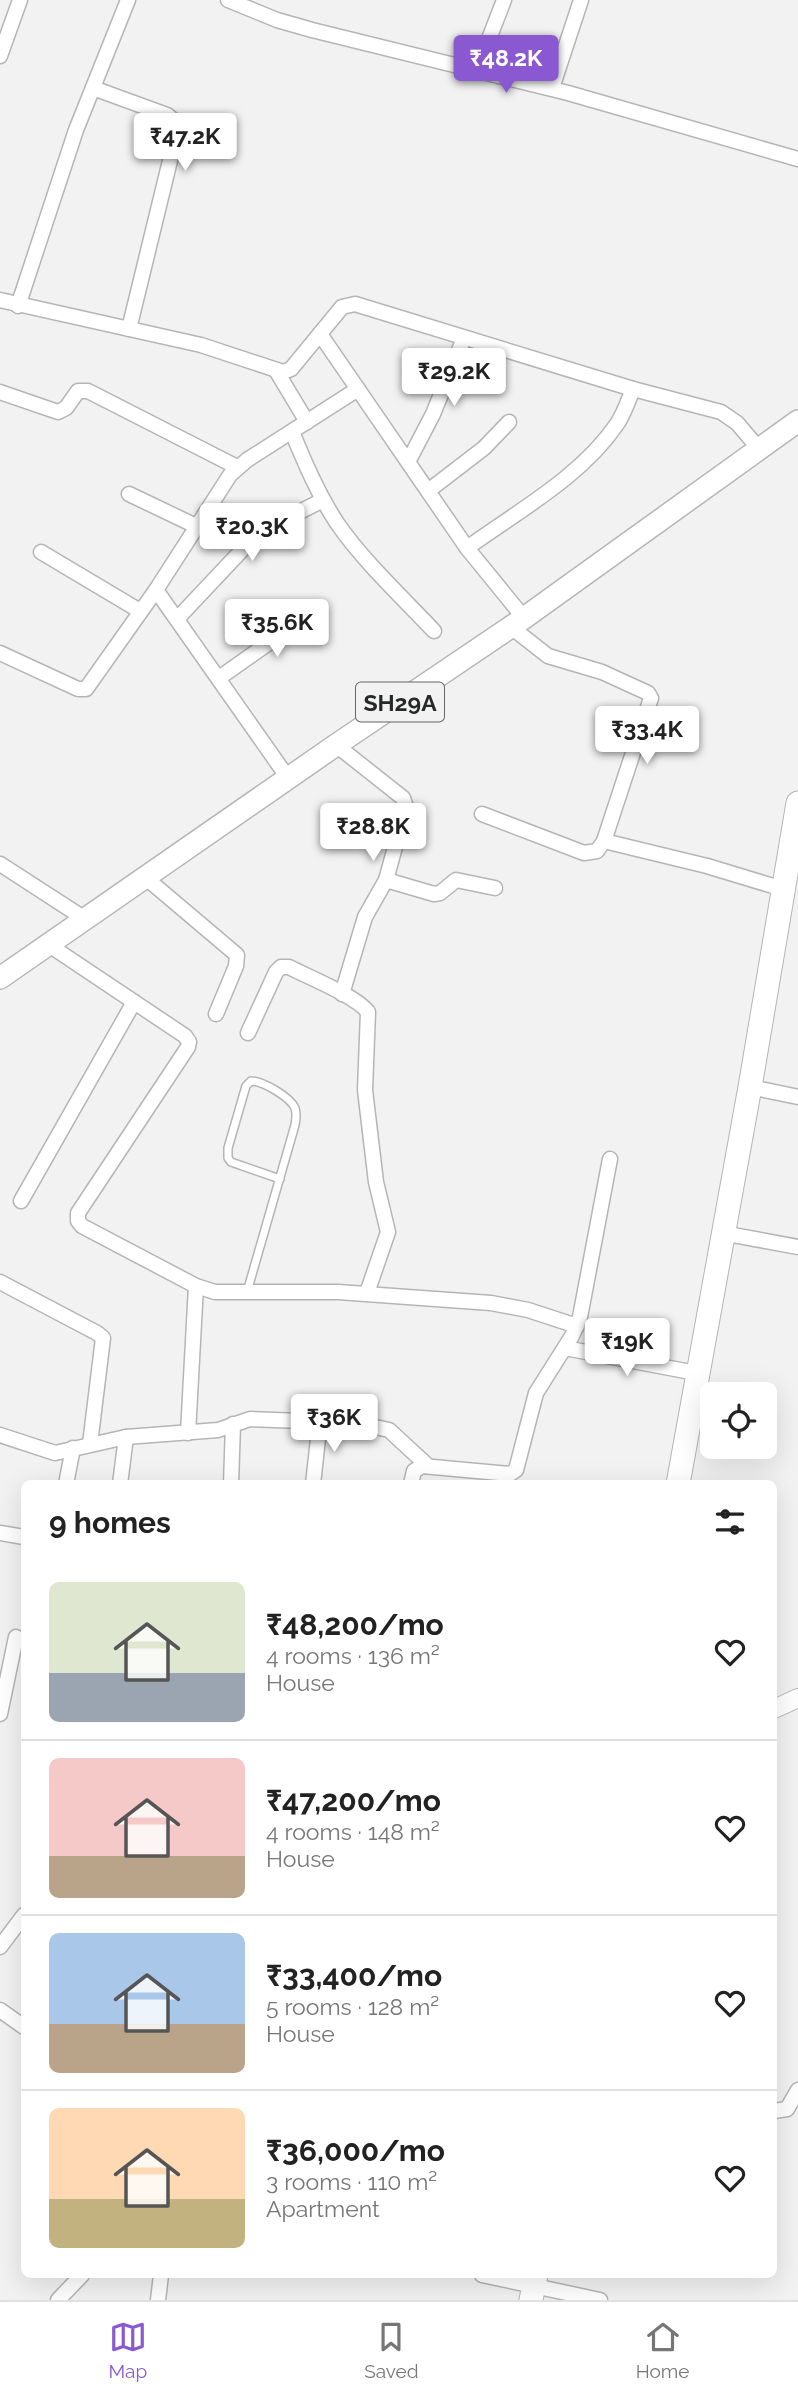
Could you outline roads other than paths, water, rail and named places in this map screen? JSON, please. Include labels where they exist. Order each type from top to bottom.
[{"type":"highway","points":[[679,1480],[798,803]]},
{"type":"main road","name":"SH29A","points":[[0,978],[336,745],[518,623],[798,421]]},
{"type":"street","points":[[0,56],[20,0]]},
{"type":"street","points":[[18,306],[76,130],[128,0]]},
{"type":"street","points":[[228,0],[278,20],[552,89],[798,159]]},
{"type":"street","points":[[477,70],[504,0]]},
{"type":"street","points":[[552,89],[581,0]]},
{"type":"street","points":[[93,88],[167,115],[177,123],[129,329]]},
{"type":"street","points":[[0,300],[201,345],[277,372],[291,369],[338,310],[349,304],[726,414],[760,450]]},
{"type":"street","points":[[320,334],[518,623],[548,656],[602,672],[651,695],[604,841],[597,851],[584,853],[482,814]]},
{"type":"street","points":[[408,462],[433,414],[464,338]]},
{"type":"street","points":[[277,372],[307,422]]},
{"type":"street","points":[[0,653],[83,690],[89,686],[237,467],[358,389]]},
{"type":"street","points":[[467,548],[578,467],[618,424],[633,389]]},
{"type":"street","points":[[0,392],[58,412],[66,408],[78,391],[88,391],[237,467]]},
{"type":"street","points":[[428,491],[484,448],[509,422]]},
{"type":"street","points":[[292,432],[323,500],[338,524],[361,553],[434,631]]},
{"type":"street","points":[[130,494],[196,526]]},
{"type":"street","points":[[177,619],[258,533],[323,500]]},
{"type":"street","points":[[41,552],[140,611]]},
{"type":"street","points":[[156,590],[288,778]]},
{"type":"street","points":[[219,678],[314,611]]},
{"type":"street","points":[[336,745],[402,798],[405,804],[386,880],[365,917],[342,994]]},
{"type":"street","points":[[604,841],[708,866],[783,889]]},
{"type":"street","points":[[0,864],[85,919]]},
{"type":"street","points":[[146,878],[237,955],[236,966],[216,1014]]},
{"type":"street","points":[[386,880],[430,893],[440,893],[456,880],[495,888]]},
{"type":"street","points":[[49,944],[185,1035],[189,1044],[79,1213],[78,1221],[82,1226],[196,1286],[215,1292],[367,1293],[508,1305],[577,1326]]},
{"type":"street","points":[[248,1033],[276,972],[281,967],[289,967],[342,994],[363,1006],[369,1016],[365,1090],[376,1182],[388,1227],[367,1293]]},
{"type":"street","points":[[21,1201],[134,1002]]},
{"type":"street","points":[[750,1087],[798,1097]]},
{"type":"street","points":[[412,1480],[417,1467],[428,1466],[504,1474],[514,1472],[536,1393],[565,1348],[583,1308],[611,1159]]},
{"type":"street","points":[[722,1233],[798,1247]]},
{"type":"street","points":[[0,1282],[103,1338],[90,1444]]},
{"type":"street","points":[[188,1433],[196,1286]]},
{"type":"street","points":[[565,1348],[696,1373]]},
{"type":"street","points":[[0,1435],[55,1452],[126,1437],[218,1430],[244,1420],[262,1418],[357,1423],[389,1430],[428,1466]]},
{"type":"street","points":[[313,1480],[320,1421]]},
{"type":"street","points":[[231,1480],[233,1424]]},
{"type":"street","points":[[121,1480],[126,1437]]},
{"type":"street","points":[[66,1480],[74,1448]]},
{"type":"street","points":[[0,1533],[21,1536]]},
{"type":"street","points":[[0,1634],[20,1638],[0,1714]]},
{"type":"street","points":[[777,1708],[798,1698]]},
{"type":"street","points":[[0,1947],[21,1919]]},
{"type":"street","points":[[0,2010],[21,2025]]},
{"type":"street","points":[[777,2111],[787,2109],[798,2090]]},
{"type":"street","points":[[58,2300],[79,2278]]},
{"type":"street","points":[[158,2300],[161,2278]]},
{"type":"street","points":[[495,2278],[600,2300]]},
{"type":"lane","points":[[247,1293],[280,1179],[295,1125],[295,1109],[290,1101],[256,1081],[251,1082],[246,1086],[230,1141],[228,1158],[232,1162],[280,1179]]}]
